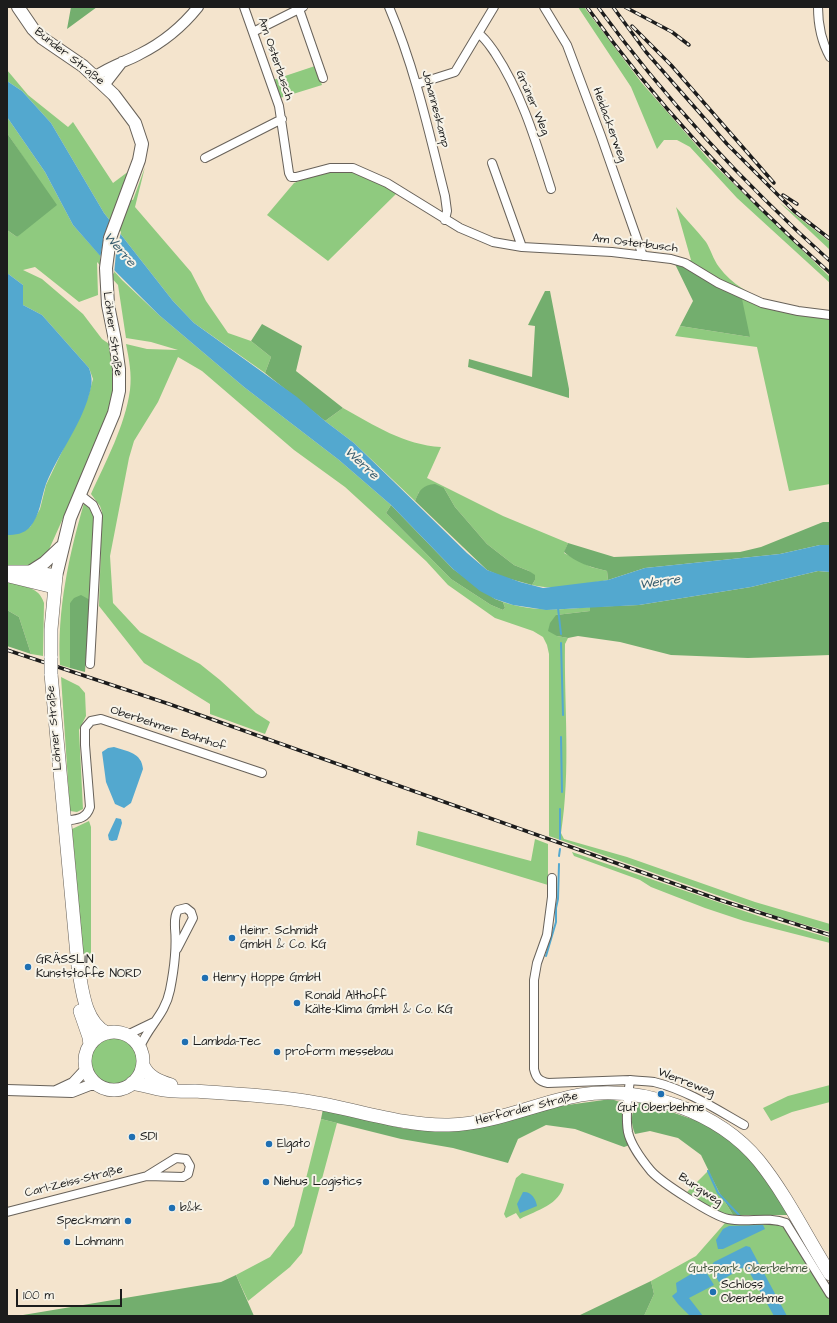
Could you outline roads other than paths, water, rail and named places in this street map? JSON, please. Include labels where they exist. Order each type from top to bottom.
[{"type":"main road","name":"Bünder Straße","points":[[18,7],[33,29],[42,38],[100,80],[135,123],[141,140],[139,160],[110,238]]},
{"type":"main road","name":"Löhner Straße","points":[[107,1033],[96,1026],[91,1018],[82,991],[78,966],[63,821],[51,658],[55,581],[62,546],[79,494],[114,413],[119,391],[119,370],[106,288],[106,268],[110,238]]},
{"type":"main road","points":[[30,572],[44,564],[62,546]]},
{"type":"main road","points":[[7,572],[30,572],[55,581]]},
{"type":"main road","points":[[7,576],[55,581]]},
{"type":"main road","name":"Löhner Straße","points":[[78,966],[76,993],[90,1045]]},
{"type":"main road","points":[[114,1032],[127,1035],[140,1047],[142,1065],[137,1078],[132,1083],[115,1090],[98,1085],[91,1078],[86,1069],[86,1057],[90,1045],[97,1037],[107,1033],[114,1032]]},
{"type":"main road","name":"Herforder Straße","points":[[142,1065],[146,1073],[156,1079],[192,1091]]},
{"type":"main road","name":"Herforder Straße","points":[[132,1083],[164,1090],[307,1101],[399,1122],[425,1125],[451,1125],[473,1122],[558,1099],[584,1095],[607,1093],[629,1095],[660,1101],[696,1114],[727,1132],[757,1159],[782,1191],[830,1274]]},
{"type":"street","points":[[100,80],[110,66],[141,53],[172,35],[198,7]]},
{"type":"street","name":"Am Osterbusch","points":[[244,7],[279,106],[289,173],[291,176],[296,177],[330,168],[353,168],[387,183],[445,220],[494,242],[522,247],[671,259],[685,263],[718,283],[762,303],[798,311],[830,315]]},
{"type":"street","name":"Johanneskamp","points":[[389,7],[405,43],[417,84],[445,196],[447,211],[445,220]]},
{"type":"street","points":[[417,84],[455,72],[494,7]]},
{"type":"street","name":"Heidackerweg","points":[[544,7],[567,45],[643,256]]},
{"type":"street","points":[[818,7],[818,26],[824,46],[830,57]]},
{"type":"street","points":[[253,32],[301,8],[323,78]]},
{"type":"street","name":"Grüner Weg","points":[[479,34],[484,37],[502,64],[515,89],[526,114],[551,188]]},
{"type":"street","name":"Am Osterbusch","points":[[205,158],[282,119]]},
{"type":"street","points":[[492,163],[522,247]]},
{"type":"street","points":[[79,494],[93,505],[98,516],[90,664]]},
{"type":"street","name":"Oberbehmer Bahnhof","points":[[63,821],[84,818],[88,814],[90,807],[85,728],[91,721],[101,719],[262,773]]},
{"type":"street","name":"Werreweg","points":[[552,878],[552,897],[547,934],[537,963],[534,980],[534,1069],[536,1077],[540,1081],[548,1083],[630,1080],[654,1082],[714,1107],[744,1125]]},
{"type":"street","points":[[140,1047],[144,1037],[165,1009],[176,948]]},
{"type":"street","points":[[127,1035],[156,1021]]},
{"type":"street","points":[[55,1092],[73,1083],[86,1069]]},
{"type":"street","points":[[629,1095],[630,1080]]},
{"type":"street","points":[[7,1090],[72,1092],[90,1085],[98,1085]]},
{"type":"street","name":"Burgweg","points":[[629,1095],[628,1131],[634,1146],[652,1172],[706,1211],[721,1218],[730,1220],[778,1220],[786,1223],[830,1294]]},
{"type":"street","name":"Carl-Zeiss-Straße","points":[[7,1212],[147,1176],[178,1158],[186,1159],[190,1166],[188,1174],[183,1177],[147,1176]]},
{"type":"water","name":"Werre","points":[[7,81],[22,91],[51,123],[104,213],[173,301],[194,323],[297,397],[354,443],[467,553],[487,570],[520,582],[543,588],[608,580],[645,568],[780,554],[820,545],[830,545],[830,572],[818,571],[751,587],[639,605],[546,610],[513,605],[495,599],[480,591],[453,569],[391,505],[339,460],[244,387],[159,315],[102,258],[73,225],[45,172],[7,117]]},
{"type":"water","points":[[7,273],[23,285],[23,305],[42,315],[89,368],[92,382],[85,407],[46,484],[36,518],[30,527],[22,533],[7,535]]},
{"type":"water","points":[[114,747],[137,756],[140,759],[143,769],[131,803],[124,808],[115,804],[106,782],[102,752],[108,748]]},
{"type":"water","points":[[116,818],[121,819],[122,823],[117,840],[112,841],[109,840],[108,835]]},
{"type":"water","points":[[523,1192],[533,1196],[537,1206],[520,1213],[517,1204]]},
{"type":"water","points":[[763,1225],[765,1229],[723,1249],[718,1249],[716,1240],[723,1229],[729,1226]]},
{"type":"water","points":[[746,1246],[750,1247],[787,1316],[774,1316],[747,1268],[742,1268],[719,1282],[710,1267],[714,1262]]},
{"type":"water","points":[[703,1267],[714,1285],[689,1298],[703,1316],[690,1316],[672,1296],[677,1292],[676,1283]]},
{"type":"waterway","points":[[558,608],[561,634]]},
{"type":"waterway","points":[[561,643],[563,715]]},
{"type":"waterway","points":[[561,737],[562,792]]},
{"type":"waterway","points":[[560,809],[560,839]]},
{"type":"waterway","points":[[559,856],[560,849]]},
{"type":"waterway","points":[[546,956],[556,922],[559,864]]},
{"type":"waterway","points":[[708,1171],[718,1193],[740,1216]]},
{"type":"railway","points":[[587,7],[642,79],[701,147],[732,180],[830,273]]},
{"type":"railway","points":[[598,7],[651,75],[707,140],[767,202],[830,261]]},
{"type":"railway","points":[[613,7],[646,52],[727,144],[794,211],[830,239]]},
{"type":"railway","points":[[625,7],[672,32],[689,45]]},
{"type":"railway","points":[[632,26],[671,65],[774,183]]},
{"type":"railway","points":[[783,195],[797,204]]},
{"type":"railway","points":[[7,650],[169,704],[720,900],[830,935]]},
{"type":"place","name":"Heinr. Schmidt GmbH & Co. KG","points":[[232,938]]},
{"type":"place","name":"GRÄSSLIN Kunststoffe NORD","points":[[28,967]]},
{"type":"place","name":"Henry Hoppe GmbH","points":[[205,978]]},
{"type":"place","name":"Ronald Althoff Kälte-Klima GmbH & Co. KG","points":[[297,1003]]},
{"type":"place","name":"Lambda-Tec","points":[[185,1042]]},
{"type":"place","name":"proform messebau","points":[[277,1052]]},
{"type":"place","name":"Gut Oberbehme","points":[[661,1094]]},
{"type":"place","name":"SDI","points":[[132,1137]]},
{"type":"place","name":"Elgato","points":[[269,1144]]},
{"type":"place","name":"Niehus Logistics","points":[[266,1182]]},
{"type":"place","name":"b&k","points":[[172,1208]]},
{"type":"place","name":"Speckmann","points":[[128,1221]]},
{"type":"place","name":"Lohmann","points":[[67,1242]]},
{"type":"place","name":"Schloss Oberbehme","points":[[713,1292]]},
{"type":"park label","name":"Gutspark Oberbehme","points":[[748,1269]]}]
